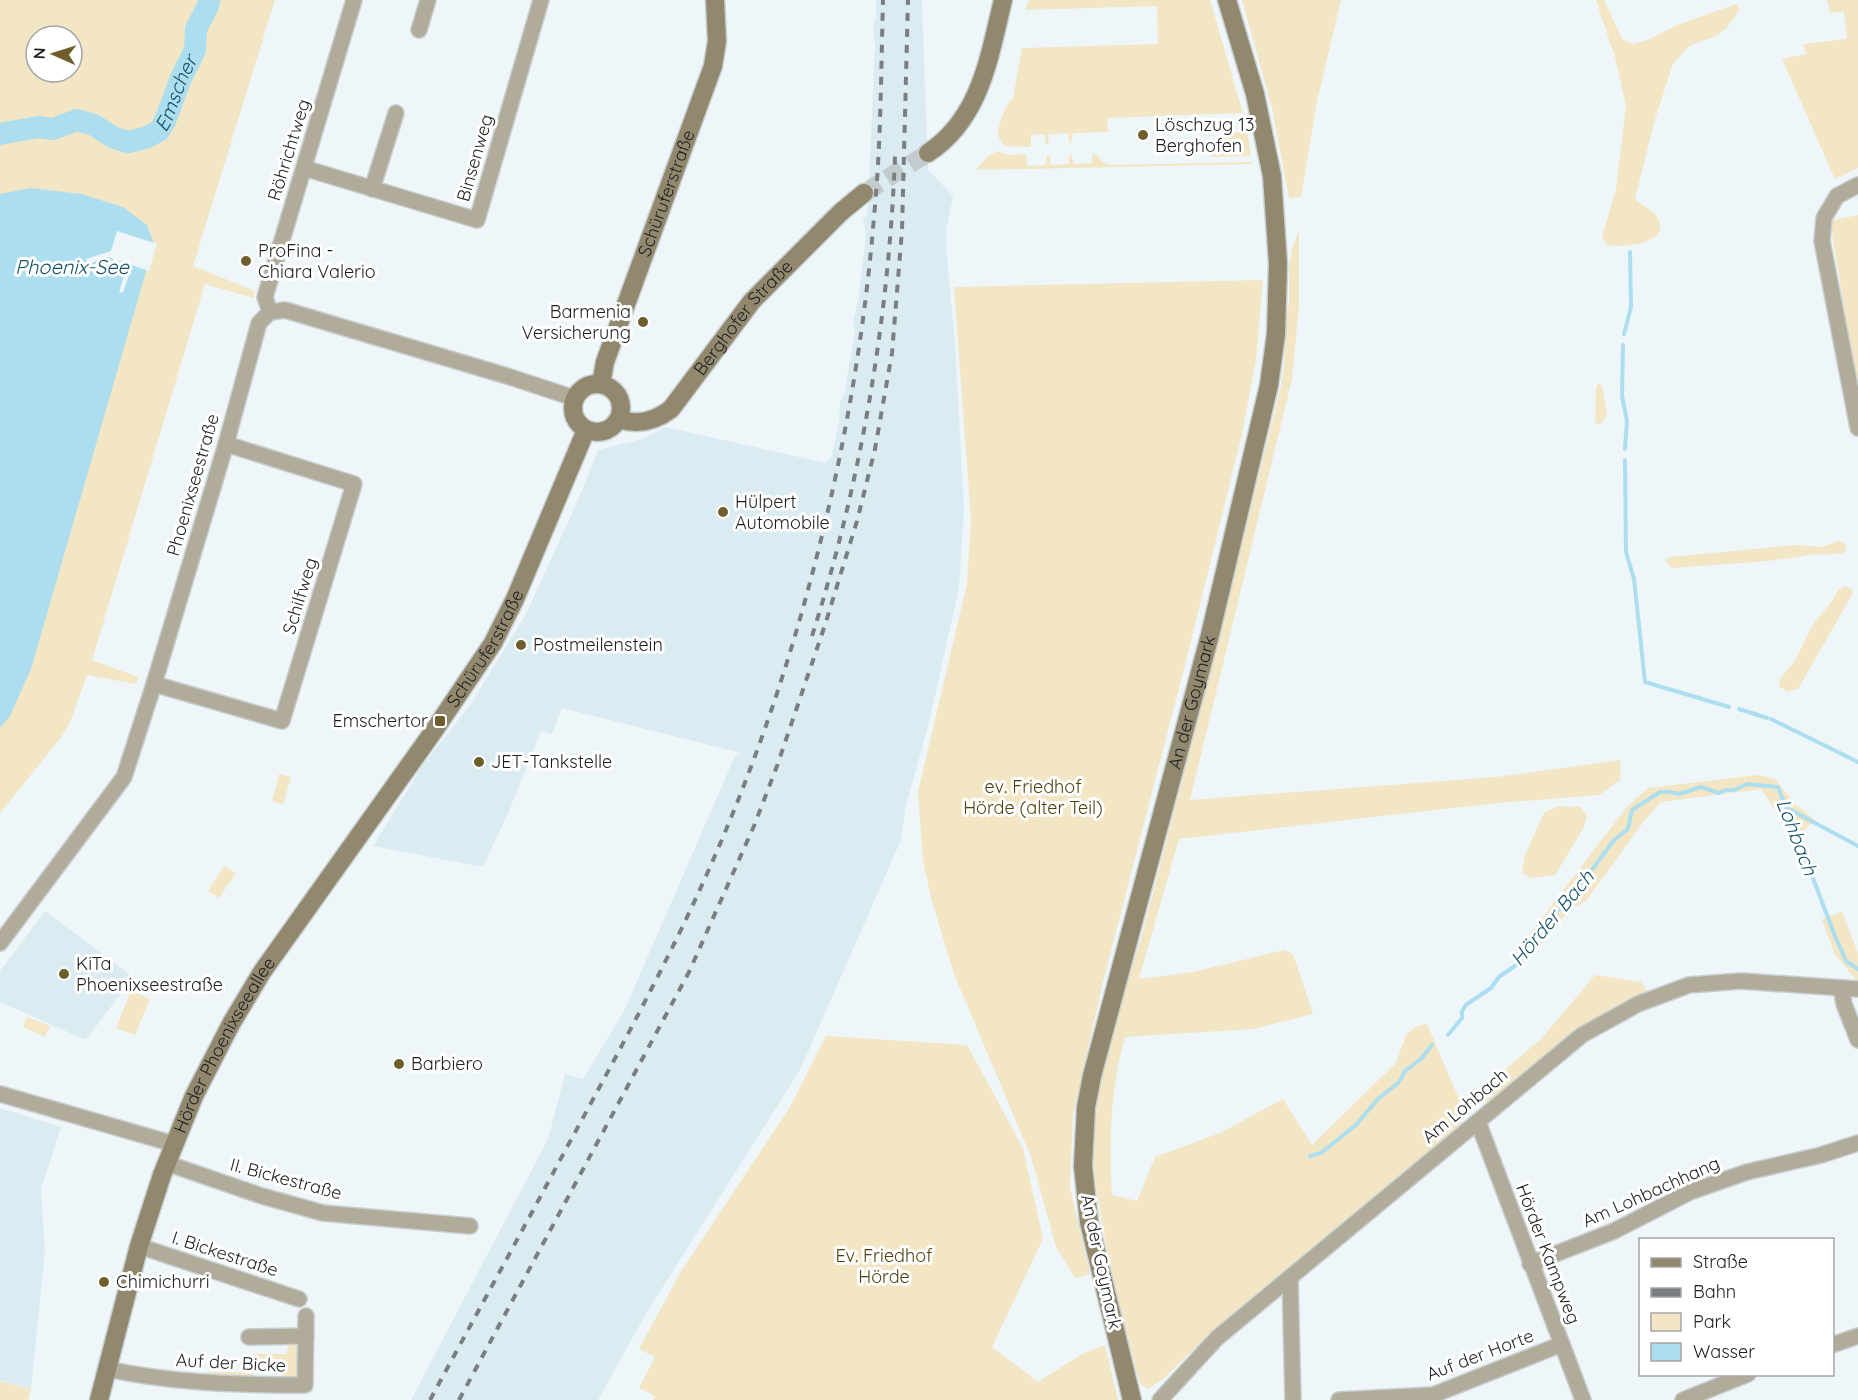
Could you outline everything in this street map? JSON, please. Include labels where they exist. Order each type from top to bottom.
[{"type":"main road","name":"Schüruferstraße","points":[[601,384],[605,362],[713,66],[717,41],[715,0]]},
{"type":"main road","points":[[928,153],[956,129],[977,94],[985,72],[1003,0]]},
{"type":"main road","name":"An der Goymark","points":[[1132,1400],[1087,1206],[1083,1166],[1086,1107],[1115,987],[1210,635],[1269,385],[1276,334],[1278,264],[1272,176],[1255,94],[1227,0]]},
{"type":"main road","name":"Berghofer Straße","points":[[619,419],[629,423],[645,422],[659,418],[671,409],[752,301],[819,233],[864,194]]},
{"type":"main road","points":[[601,384],[608,386],[619,397],[621,412],[619,419],[608,430],[593,432],[585,430],[575,420],[572,405],[574,398],[585,387],[601,384]]},
{"type":"main road","name":"Schüruferstraße","points":[[433,732],[477,669],[504,622],[585,430]]},
{"type":"main road","name":"Hörder Phoenixseeallee","points":[[99,1400],[139,1246],[166,1163],[199,1086],[231,1024],[262,972],[433,732]]},
{"type":"street","name":"Röhrichtweg","points":[[270,312],[265,297],[354,0]]},
{"type":"street","points":[[419,30],[428,0]]},
{"type":"street","name":"Binsenweg","points":[[304,168],[477,220],[541,0]]},
{"type":"street","points":[[372,189],[396,113]]},
{"type":"street","points":[[1858,184],[1837,196],[1824,218],[1822,241],[1858,420]]},
{"type":"street","points":[[270,312],[285,310],[574,398]]},
{"type":"street","name":"Phoenixseestraße","points":[[0,944],[123,777],[154,684],[226,444],[259,323],[270,312]]},
{"type":"street","name":"Schilfweg","points":[[154,684],[282,721],[351,495],[354,484],[226,444]]},
{"type":"street","name":"Am Lohbach","points":[[1160,1400],[1217,1338],[1582,1035],[1638,1004],[1689,985],[1741,981],[1858,989]]},
{"type":"street","points":[[1841,988],[1844,1004],[1858,1040]]},
{"type":"street","points":[[0,1094],[174,1144]]},
{"type":"street","name":"Hörder Kampweg","points":[[1478,1122],[1583,1400]]},
{"type":"street","name":"Am Lohbachhang","points":[[1530,1264],[1614,1231],[1690,1192],[1747,1173],[1821,1155],[1858,1143]]},
{"type":"street","name":"II. Bickestraße","points":[[166,1163],[262,1196],[323,1213],[470,1226]]},
{"type":"street","name":"I. Bickestraße","points":[[139,1246],[299,1299]]},
{"type":"street","points":[[1290,1277],[1293,1400]]},
{"type":"street","name":"Auf der Bicke","points":[[107,1369],[174,1381],[305,1385],[306,1316]]},
{"type":"street","name":"Auf der Bicke","points":[[249,1337],[306,1336]]},
{"type":"street","points":[[1834,1345],[1858,1336]]},
{"type":"street","name":"Auf der Horte","points":[[1339,1400],[1433,1395],[1562,1344]]},
{"type":"street","points":[[1683,1400],[1743,1376]]},
{"type":"shaded area","points":[[876,0],[922,0],[928,170],[953,196],[946,232],[964,508],[959,588],[928,727],[906,805],[901,840],[800,1070],[647,1312],[598,1400],[411,1400],[548,1139],[565,1074],[583,1079],[624,1011],[735,756],[741,753],[562,708],[552,734],[541,731],[509,811],[483,867],[373,846],[423,765],[470,705],[526,614],[598,450],[642,439],[665,427],[826,463],[832,456],[855,330],[853,321],[858,301],[866,235],[863,218],[867,215],[868,206],[875,46],[873,26],[876,17]]},
{"type":"shaded area","name":"KiTa Phoenixseestraße","points":[[45,911],[133,977],[86,1040],[0,1002],[0,971]]},
{"type":"shaded area","points":[[0,1108],[61,1127],[41,1189],[45,1252],[31,1389],[0,1380]]},
{"type":"green space","points":[[0,0],[275,0],[193,266],[255,291],[253,298],[205,284],[92,660],[138,677],[136,684],[87,675],[70,722],[62,736],[0,813]]},
{"type":"green space","points":[[1029,0],[1210,0],[1243,113],[1107,118],[1108,132],[1073,133],[1071,143],[1068,133],[1049,134],[1048,144],[1045,143],[1045,134],[1031,135],[1031,147],[1005,146],[998,132],[1004,113],[1013,98],[1022,48],[1158,44],[1157,6],[1025,10]]},
{"type":"green space","points":[[1242,0],[1341,0],[1317,101],[1301,197],[1289,198],[1272,108]]},
{"type":"green space","points":[[1596,0],[1604,0],[1622,39],[1633,44],[1736,4],[1740,9],[1726,29],[1716,36],[1689,46],[1673,64],[1655,119],[1635,199],[1654,213],[1660,223],[1660,231],[1655,237],[1636,244],[1607,245],[1602,237],[1616,189],[1626,106],[1615,57]]},
{"type":"green space","points":[[1827,0],[1858,0],[1858,168],[1835,179],[1782,59],[1806,54],[1804,44],[1847,39],[1844,11],[1830,13]]},
{"type":"green space","points":[[1247,131],[1251,156],[1211,157],[1211,150],[1224,134]]},
{"type":"green space","points":[[997,151],[1008,155],[1026,154],[1027,166],[1046,165],[1047,155],[1050,156],[1050,165],[1069,164],[1071,154],[1074,164],[1092,163],[1093,152],[1103,162],[1110,165],[1252,162],[1254,164],[976,170],[987,157]]},
{"type":"green space","points":[[1858,215],[1858,393],[1830,221]]},
{"type":"green space","points":[[1299,230],[1299,306],[1292,379],[1190,800],[1496,777],[1621,760],[1620,780],[1599,795],[1497,803],[1179,839],[1139,979],[1193,972],[1284,950],[1293,954],[1313,1014],[1253,1029],[1125,1037],[1116,1076],[1112,1115],[1112,1195],[1137,1201],[1155,1157],[1220,1133],[1283,1099],[1312,1145],[1396,1063],[1406,1035],[1415,1027],[1427,1024],[1462,1106],[1462,1123],[1222,1322],[1163,1379],[1149,1389],[1140,1384],[1104,1233],[1094,1170],[1096,1114],[1113,1026],[1140,943],[1281,386],[1289,304],[1289,267],[1292,249]]},
{"type":"green space","name":"ev. Friedhof Hörde (alter Teil)","points":[[1263,280],[1256,360],[1242,434],[1102,986],[1073,1115],[1070,1188],[1090,1274],[1075,1278],[1056,1247],[1031,1157],[954,974],[931,898],[923,860],[918,792],[967,584],[971,520],[954,287]]},
{"type":"green space","points":[[1599,384],[1602,385],[1607,414],[1602,423],[1598,424],[1595,423],[1596,387]]},
{"type":"green space","points":[[1838,541],[1844,543],[1845,552],[1757,562],[1672,568],[1666,560],[1670,557],[1797,545],[1822,547]]},
{"type":"green space","points":[[1845,586],[1853,593],[1798,689],[1788,692],[1779,686],[1780,679],[1795,661],[1812,626],[1838,590]]},
{"type":"green space","points":[[279,774],[291,777],[283,804],[272,801]]},
{"type":"green space","points":[[1758,775],[1775,779],[1794,803],[1815,820],[1802,832],[1787,828],[1761,789],[1661,802],[1644,821],[1586,901],[1570,909],[1532,955],[1520,947],[1626,808],[1648,788]]},
{"type":"green space","points":[[1558,806],[1581,807],[1587,816],[1583,829],[1555,875],[1532,878],[1522,873],[1525,855],[1544,813]]},
{"type":"green space","points":[[224,866],[236,873],[219,898],[208,891]]},
{"type":"green space","points":[[1842,912],[1858,953],[1858,982],[1834,953],[1822,919]]},
{"type":"green space","points":[[1595,975],[1641,982],[1648,993],[1498,1098],[1481,1103],[1467,1102],[1541,1039]]},
{"type":"green space","points":[[131,991],[150,999],[135,1035],[116,1028]]},
{"type":"green space","points":[[27,1017],[50,1026],[45,1037],[23,1027]]},
{"type":"green space","name":"Ev. Friedhof Hörde","points":[[826,1036],[967,1045],[1023,1148],[1043,1239],[992,1347],[1038,1382],[1082,1354],[1105,1345],[1118,1400],[653,1400],[655,1396],[639,1388],[655,1357],[639,1349],[680,1273],[790,1107]]},
{"type":"green space","points":[[288,1344],[297,1344],[300,1347],[299,1374],[295,1379],[282,1381],[282,1370],[253,1370],[253,1354],[287,1354]]},
{"type":"green space","points":[[205,1372],[253,1372],[253,1379],[205,1378]]},
{"type":"green space","points":[[0,1381],[31,1389],[28,1400],[0,1400]]},
{"type":"water","name":"Phoenix-See","points":[[31,188],[81,194],[123,207],[147,225],[154,244],[31,669],[10,716],[0,728],[0,194]]},
{"type":"pier","points":[[117,231],[157,244],[149,271],[132,265],[123,293],[119,292],[128,263],[119,261],[110,272],[106,270],[114,259],[109,257],[88,264],[86,259],[111,251]]},
{"type":"waterway","name":"Emscher","points":[[0,134],[38,127],[53,129],[77,120],[94,125],[114,138],[129,142],[159,131],[195,50],[196,29],[209,0]]},
{"type":"waterway","name":"Hörder Bach","points":[[1624,334],[1631,307],[1630,252]]},
{"type":"waterway","name":"Hörder Bach","points":[[1623,345],[1622,396],[1627,421],[1625,449]]},
{"type":"waterway","name":"Hörder Bach","points":[[1625,460],[1626,552],[1634,579],[1645,682],[1729,707]]},
{"type":"waterway","points":[[1739,709],[1767,718]]},
{"type":"waterway","points":[[1771,719],[1858,762]]},
{"type":"waterway","name":"Lohbach","points":[[1448,1035],[1462,1018],[1462,1011],[1466,1005],[1491,988],[1499,977],[1519,963],[1530,942],[1536,939],[1577,890],[1614,840],[1628,829],[1632,810],[1660,792],[1679,794],[1701,787],[1719,793],[1747,784],[1778,787],[1835,936],[1846,961],[1858,969]]},
{"type":"waterway","points":[[1787,808],[1858,846]]},
{"type":"waterway","name":"Hörder Bach","points":[[1310,1156],[1321,1153],[1356,1125],[1378,1099],[1399,1082],[1405,1071],[1421,1059],[1432,1045]]},
{"type":"tunnel","points":[[864,193],[928,153]]},
{"type":"railway","points":[[430,1400],[674,944],[729,824],[775,699],[801,615],[826,517],[856,368],[876,190],[883,0]]},
{"type":"railway","points":[[459,1400],[689,972],[754,826],[825,625],[857,521],[875,449],[892,353],[902,230],[908,0]]},
{"type":"railway","points":[[812,636],[845,519],[870,399],[886,278],[895,156]]},
{"type":"place","name":"Löschzug 13 Berghofen","points":[[1143,135]]},
{"type":"place","name":"ProFina - Chiara Valerio","points":[[246,261]]},
{"type":"place","name":"Barmenia Versicherung","points":[[643,322]]},
{"type":"place","name":"Hülpert Automobile","points":[[723,512]]},
{"type":"place","name":"Postmeilenstein","points":[[521,645]]},
{"type":"place","name":"Emschertor","points":[[440,721]]},
{"type":"place","name":"JET-Tankstelle","points":[[479,762]]},
{"type":"place","name":"KiTa Phoenixseestraße","points":[[64,974]]},
{"type":"place","name":"Barbiero","points":[[399,1064]]},
{"type":"place","name":"Chimichurri","points":[[104,1282]]}]
